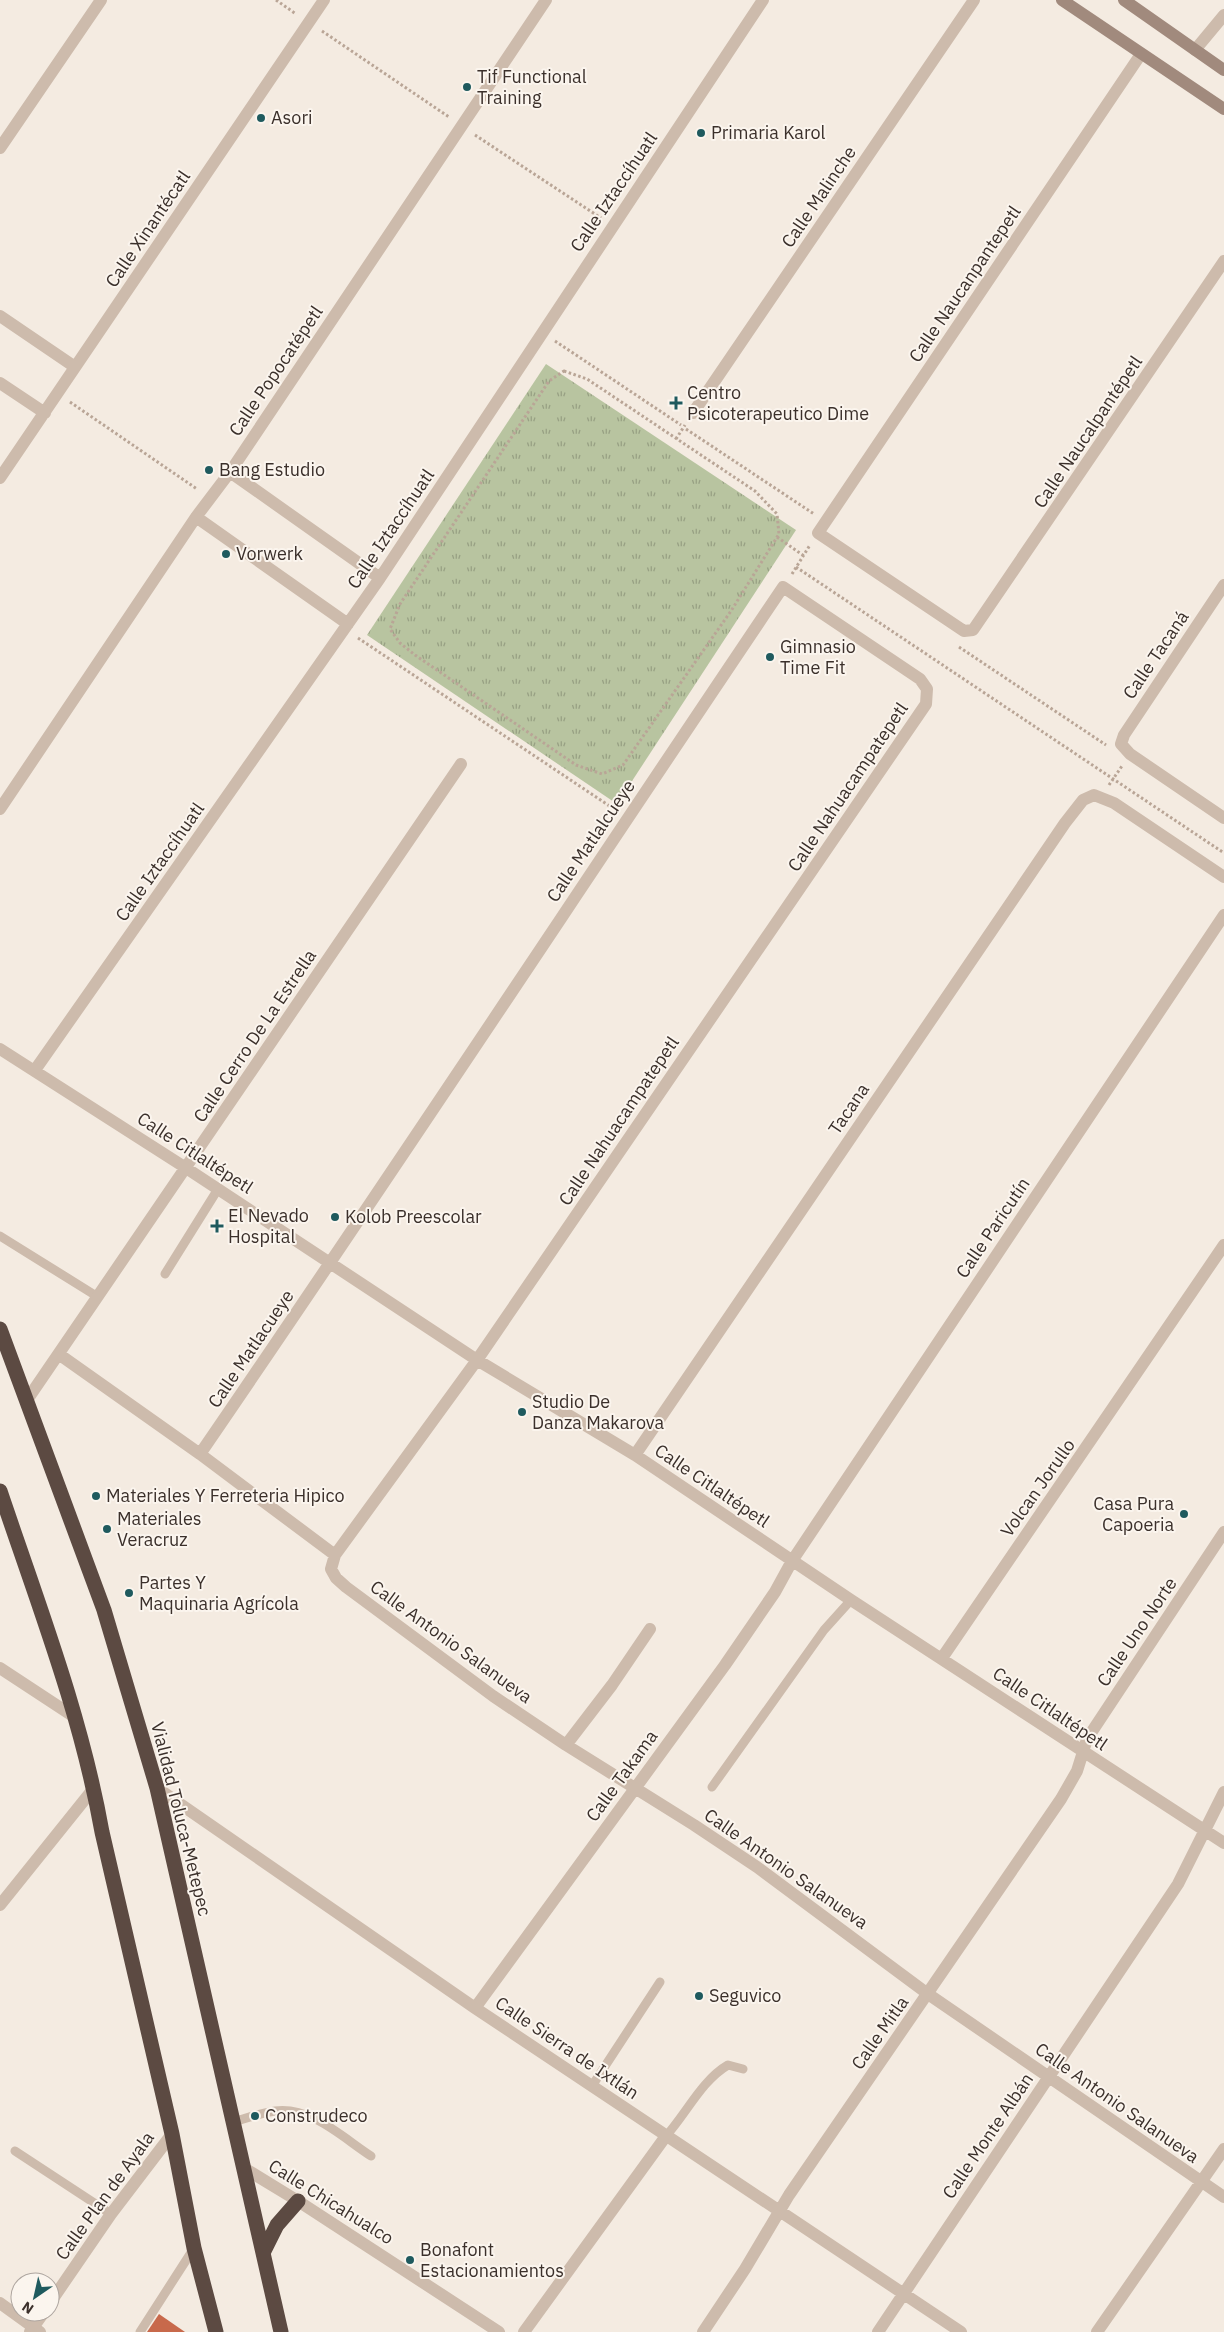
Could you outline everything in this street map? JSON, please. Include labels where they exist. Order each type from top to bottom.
[{"type":"highway","name":"Vialidad Toluca-Metepec","points":[[0,1329],[104,1610],[158,1788],[281,2332]]},
{"type":"highway","points":[[0,1491],[47,1625],[76,1718],[94,1788],[110,1870],[172,2134],[194,2248],[216,2332]]},
{"type":"highway","points":[[264,2251],[276,2225],[298,2200]]},
{"type":"main road","points":[[1062,0],[1224,110]]},
{"type":"main road","points":[[1124,0],[1224,70]]},
{"type":"street","points":[[0,148],[101,0]]},
{"type":"street","name":"Calle Xinantécatl","points":[[0,478],[324,0]]},
{"type":"street","name":"Calle Popocatépetl","points":[[0,810],[196,517],[230,472],[546,0]]},
{"type":"street","name":"Calle Iztaccíhuatl","points":[[35,1070],[380,578],[763,0]]},
{"type":"street","name":"Calle Malinche","points":[[693,413],[974,0]]},
{"type":"street","points":[[1195,50],[1224,15]]},
{"type":"street","name":"Calle Naucanpantepetl","points":[[818,533],[1141,54]]},
{"type":"street","name":"Calle Naucalpantépetl","points":[[818,533],[964,631],[973,630],[1224,261]]},
{"type":"street","points":[[0,316],[75,367]]},
{"type":"street","points":[[0,384],[45,412]]},
{"type":"street","points":[[230,472],[380,578]]},
{"type":"street","points":[[196,517],[346,626]]},
{"type":"street","name":"Calle Tacaná","points":[[1126,753],[1121,741],[1124,735],[1224,584]]},
{"type":"street","name":"Calle Nahuacampatepetl","points":[[331,1569],[335,1555],[477,1360],[926,704],[928,689],[920,679],[783,587]]},
{"type":"street","name":"Calle Matlalcueye","points":[[331,1263],[783,587]]},
{"type":"street","points":[[1126,753],[1224,818]]},
{"type":"street","name":"Calle Cerro De La Estrella","points":[[27,1400],[461,764]]},
{"type":"street","name":"Tacana","points":[[635,1455],[1064,823],[1083,800],[1094,795],[1102,796]]},
{"type":"street","points":[[1102,796],[1224,878]]},
{"type":"street","name":"Calle Paricutín","points":[[792,1561],[1224,915]]},
{"type":"street","name":"Calle Citlaltépetl","points":[[0,1049],[186,1168],[477,1360],[635,1455],[851,1600],[1224,1843]]},
{"type":"street","name":"Volcan Jorullo","points":[[942,1658],[1224,1246]]},
{"type":"street","name":"Calle Matlacueye","points":[[200,1454],[331,1263]]},
{"type":"street","points":[[60,1354],[200,1454],[335,1555]]},
{"type":"street","name":"Calle Uno Norte","points":[[1083,1752],[1087,1739],[1103,1714],[1224,1532]]},
{"type":"street","name":"Calle Takama","points":[[475,2008],[725,1665],[775,1592],[792,1561]]},
{"type":"street","name":"Calle Antonio Salanueva","points":[[331,1569],[336,1578],[346,1587],[492,1696],[566,1745],[635,1787],[757,1868],[928,1994],[1224,2197]]},
{"type":"street","points":[[566,1745],[612,1685],[650,1629]]},
{"type":"street","points":[[0,1668],[76,1718]]},
{"type":"street","name":"Calle Mitla","points":[[703,2332],[745,2269],[779,2212],[1061,1799],[1077,1771],[1083,1752]]},
{"type":"street","points":[[0,1905],[94,1788]]},
{"type":"street","name":"Calle Sierra de Ixtlán","points":[[158,1788],[475,2008],[961,2332]]},
{"type":"street","name":"Calle Monte Albán","points":[[878,2332],[1178,1884],[1224,1792]]},
{"type":"street","name":"Calle Plan de Ayala","points":[[60,2288],[111,2214],[172,2134]]},
{"type":"street","points":[[524,2332],[666,2136]]},
{"type":"street","points":[[1097,2332],[1224,2149]]},
{"type":"street","name":"Calle Chicahualco","points":[[244,2168],[298,2200],[499,2332]]},
{"type":"street","points":[[0,2303],[34,2330]]},
{"type":"lane","points":[[165,1274],[218,1189]]},
{"type":"lane","points":[[0,1236],[98,1297]]},
{"type":"lane","points":[[712,1787],[824,1630],[851,1600]]},
{"type":"lane","points":[[592,2086],[660,1982]]},
{"type":"lane","points":[[666,2136],[705,2086],[723,2068],[728,2065],[743,2069]]},
{"type":"lane","points":[[233,2122],[275,2111],[298,2112],[321,2123],[370,2156]]},
{"type":"lane","points":[[15,2152],[111,2214]]},
{"type":"lane","points":[[140,2332],[194,2248]]},
{"type":"path","points":[[276,0],[613,226]]},
{"type":"path","points":[[564,371],[587,379],[754,491],[777,514],[779,534],[777,537],[731,611],[623,765],[602,774],[576,765],[423,661],[400,643],[390,629],[400,604],[477,487],[549,381],[564,371]]},
{"type":"path","points":[[57,393],[210,498]]},
{"type":"path","points":[[783,587],[818,533]]},
{"type":"path","points":[[777,537],[804,556]]},
{"type":"path","points":[[809,547],[817,552]]},
{"type":"path","points":[[796,567],[1224,853]]},
{"type":"path","points":[[346,626],[627,818]]},
{"type":"path","points":[[956,645],[1126,753],[1102,796]]},
{"type":"green space","points":[[546,364],[796,530],[617,804],[367,635]]},
{"type":"building","points":[[159,2314],[185,2332],[147,2332]]},
{"type":"place","name":"Tif Functional Training","points":[[467,87]]},
{"type":"place","name":"Asori","points":[[261,118]]},
{"type":"place","name":"Primaria Karol","points":[[701,133]]},
{"type":"place","name":"Centro Psicoterapeutico Dime","points":[[676,403]]},
{"type":"place","name":"Bang Estudio","points":[[209,470]]},
{"type":"place","name":"Vorwerk","points":[[226,554]]},
{"type":"place","name":"Gimnasio Time Fit","points":[[770,657]]},
{"type":"place","name":"Kolob Preescolar","points":[[335,1217]]},
{"type":"place","name":"El Nevado Hospital","points":[[217,1226]]},
{"type":"place","name":"Studio De Danza Makarova","points":[[522,1412]]},
{"type":"place","name":"Materiales Y Ferreteria Hipico","points":[[96,1496]]},
{"type":"place","name":"Casa Pura Capoeria","points":[[1184,1514]]},
{"type":"place","name":"Materiales Veracruz","points":[[107,1529]]},
{"type":"place","name":"Partes Y Maquinaria Agrícola","points":[[129,1593]]},
{"type":"place","name":"Seguvico","points":[[699,1996]]},
{"type":"place","name":"Construdeco","points":[[255,2116]]},
{"type":"place","name":"Bonafont Estacionamientos","points":[[410,2260]]}]
